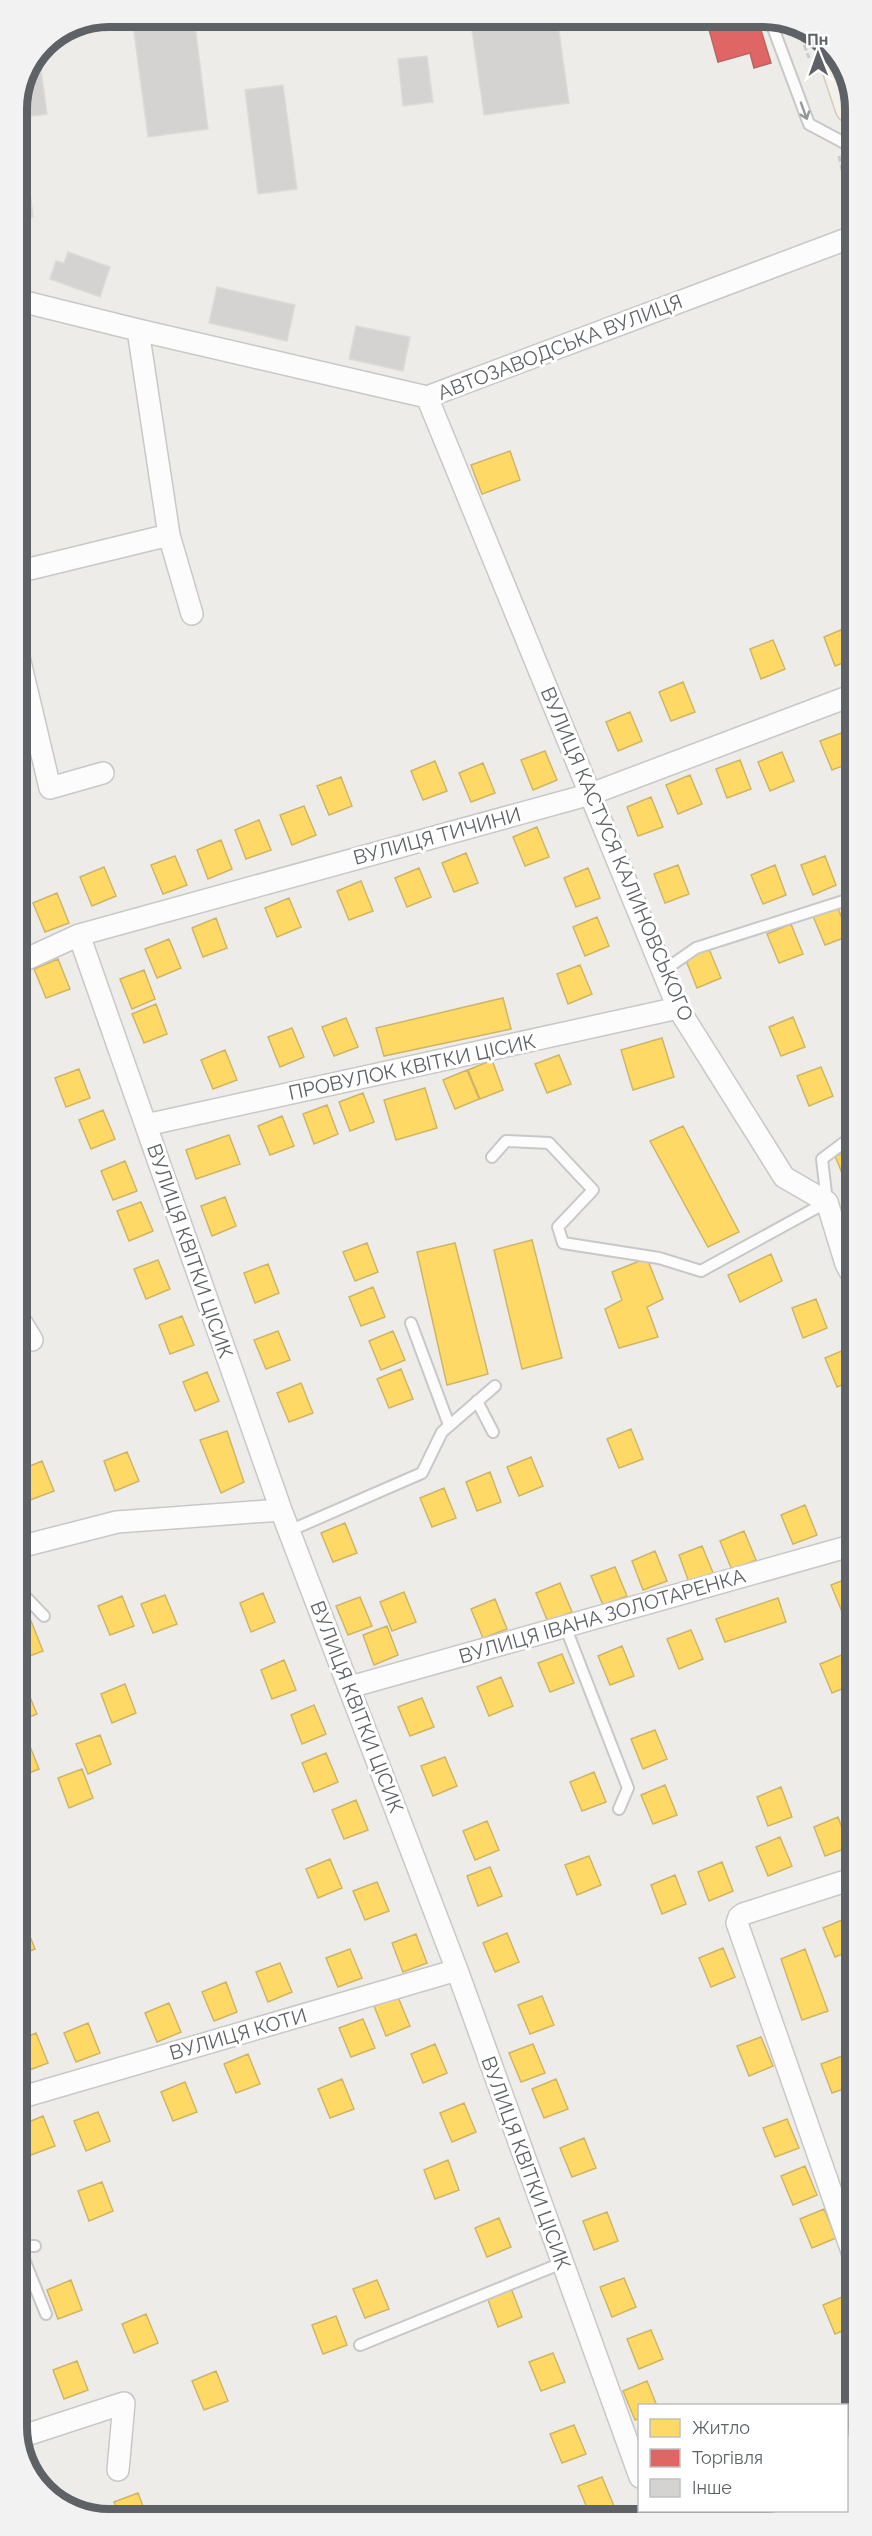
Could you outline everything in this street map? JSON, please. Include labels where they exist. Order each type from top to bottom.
[{"type":"street","name":"АВТОЗАВОДСЬКА ВУЛИЦЯ","points":[[27,302],[427,397],[845,240]]},
{"type":"street","points":[[138,330],[169,535],[192,614]]},
{"type":"street","name":"ВУЛИЦЯ КАСТУСЯ КАЛИНОВСЬКОГО","points":[[427,397],[678,1008],[784,1178],[827,1202]]},
{"type":"street","points":[[27,570],[169,535]]},
{"type":"street","points":[[27,691],[50,788],[103,773]]},
{"type":"street","name":"ВУЛИЦЯ ТИЧИНИ","points":[[27,959],[79,935],[591,794],[845,698]]},
{"type":"street","name":"ВУЛИЦЯ КВІТКИ ЦІСИК","points":[[79,935],[281,1510],[457,1970],[638,2474]]},
{"type":"street","name":"ПРОВУЛОК КВІТКИ ЦІСИК","points":[[146,1125],[678,1008]]},
{"type":"street","points":[[827,1202],[845,1261]]},
{"type":"street","points":[[27,1332],[32,1340]]},
{"type":"street","points":[[27,1545],[117,1522],[281,1510]]},
{"type":"street","name":"ВУЛИЦЯ ІВАНА ЗОЛОТАРЕНКА","points":[[350,1687],[845,1548]]},
{"type":"street","points":[[845,1881],[744,1914],[739,1917],[737,1923],[845,2231]]},
{"type":"street","name":"ВУЛИЦЯ КОТИ","points":[[27,2096],[457,1970]]},
{"type":"street","points":[[28,2434],[124,2403],[118,2470]]},
{"type":"lane","points":[[773,28],[809,124],[845,143]]},
{"type":"lane","points":[[663,971],[696,948],[845,901]]},
{"type":"lane","points":[[492,1157],[506,1141],[549,1143],[593,1190],[558,1227],[562,1243],[660,1258],[700,1271],[827,1202],[822,1159],[845,1142]]},
{"type":"lane","points":[[411,1323],[449,1425]]},
{"type":"lane","points":[[289,1531],[422,1473],[442,1432],[495,1386]]},
{"type":"lane","points":[[477,1401],[493,1432]]},
{"type":"lane","points":[[27,1598],[44,1616]]},
{"type":"lane","points":[[565,1626],[628,1788],[619,1809]]},
{"type":"lane","points":[[27,2247],[35,2246]]},
{"type":"lane","points":[[360,2345],[562,2263]]},
{"type":"lane","points":[[27,2265],[46,2314]]},
{"type":"building: Житло","points":[[510,451],[520,480],[482,494],[471,465]]},
{"type":"building: Житло","points":[[845,628],[845,662],[835,666],[824,637]]},
{"type":"building: Житло","points":[[773,640],[785,669],[761,679],[750,649]]},
{"type":"building: Житло","points":[[683,682],[695,712],[671,721],[659,692]]},
{"type":"building: Житло","points":[[630,712],[642,741],[618,751],[606,722]]},
{"type":"building: Житло","points":[[844,732],[845,765],[832,770],[820,741]]},
{"type":"building: Житло","points":[[545,751],[557,780],[533,790],[521,760]]},
{"type":"building: Житло","points":[[782,752],[794,781],[770,791],[758,762]]},
{"type":"building: Житло","points":[[740,760],[751,789],[727,798],[716,769]]},
{"type":"building: Житло","points":[[435,761],[447,791],[423,800],[411,771]]},
{"type":"building: Житло","points":[[483,763],[495,793],[471,802],[459,773]]},
{"type":"building: Житло","points":[[690,775],[702,804],[678,814],[666,785]]},
{"type":"building: Житло","points":[[341,777],[352,806],[329,815],[317,786]]},
{"type":"building: Житло","points":[[651,797],[663,827],[638,836],[627,807]]},
{"type":"building: Житло","points":[[304,806],[316,835],[292,845],[280,815]]},
{"type":"building: Житло","points":[[259,820],[271,850],[246,859],[235,830]]},
{"type":"building: Житло","points":[[537,827],[549,857],[525,866],[513,837]]},
{"type":"building: Житло","points":[[221,840],[232,869],[208,879],[197,850]]},
{"type":"building: Житло","points":[[466,853],[478,883],[454,892],[442,863]]},
{"type":"building: Житло","points":[[175,856],[187,885],[163,894],[151,865]]},
{"type":"building: Житло","points":[[825,856],[836,885],[813,895],[801,865]]},
{"type":"building: Житло","points":[[678,865],[689,894],[665,903],[654,874]]},
{"type":"building: Житло","points":[[775,865],[786,895],[763,904],[751,875]]},
{"type":"building: Житло","points":[[104,867],[116,896],[92,906],[80,877]]},
{"type":"building: Житло","points":[[419,868],[431,897],[407,907],[395,878]]},
{"type":"building: Житло","points":[[588,868],[600,898],[576,907],[564,878]]},
{"type":"building: Житло","points":[[361,881],[373,911],[349,920],[337,891]]},
{"type":"building: Житло","points":[[57,893],[69,923],[45,932],[33,903]]},
{"type":"building: Житло","points":[[289,898],[301,927],[277,937],[265,908]]},
{"type":"building: Житло","points":[[837,906],[845,926],[845,938],[825,945],[813,916]]},
{"type":"building: Житло","points":[[597,917],[609,946],[585,956],[573,927]]},
{"type":"building: Житло","points":[[216,918],[227,948],[203,957],[192,928]]},
{"type":"building: Житло","points":[[791,924],[803,954],[779,963],[767,934]]},
{"type":"building: Житло","points":[[169,939],[181,968],[157,978],[145,949]]},
{"type":"building: Житло","points":[[709,949],[721,978],[697,988],[685,958]]},
{"type":"building: Житло","points":[[58,959],[70,989],[46,998],[34,969]]},
{"type":"building: Житло","points":[[580,965],[592,994],[568,1004],[557,974]]},
{"type":"building: Житло","points":[[144,970],[155,999],[132,1009],[120,979]]},
{"type":"building: Житло","points":[[503,998],[511,1029],[384,1056],[376,1028]]},
{"type":"building: Житло","points":[[156,1004],[167,1034],[144,1043],[132,1014]]},
{"type":"building: Житло","points":[[793,1017],[805,1047],[781,1056],[769,1027]]},
{"type":"building: Житло","points":[[346,1018],[358,1047],[334,1056],[322,1027]]},
{"type":"building: Житло","points":[[292,1028],[304,1057],[280,1067],[268,1037]]},
{"type":"building: Житло","points":[[662,1038],[674,1077],[633,1090],[621,1050]]},
{"type":"building: Житло","points":[[225,1050],[237,1080],[213,1089],[201,1060]]},
{"type":"building: Житло","points":[[559,1055],[571,1084],[547,1093],[535,1064]]},
{"type":"building: Житло","points":[[492,1060],[503,1090],[480,1099],[468,1070]]},
{"type":"building: Житло","points":[[821,1067],[833,1096],[809,1106],[797,1076]]},
{"type":"building: Житло","points":[[79,1069],[90,1098],[66,1107],[55,1078]]},
{"type":"building: Житло","points":[[467,1070],[479,1099],[455,1109],[443,1080]]},
{"type":"building: Житло","points":[[425,1088],[437,1128],[396,1140],[384,1100]]},
{"type":"building: Житло","points":[[363,1093],[374,1122],[350,1131],[339,1102]]},
{"type":"building: Житло","points":[[327,1105],[338,1134],[314,1144],[303,1114]]},
{"type":"building: Житло","points":[[103,1110],[115,1139],[91,1149],[79,1120]]},
{"type":"building: Житло","points":[[282,1116],[294,1146],[270,1155],[258,1126]]},
{"type":"building: Житло","points":[[683,1126],[739,1232],[708,1247],[650,1141]]},
{"type":"building: Житло","points":[[229,1135],[240,1164],[196,1179],[186,1150]]},
{"type":"building: Житло","points":[[845,1152],[845,1180],[835,1156]]},
{"type":"building: Житло","points":[[125,1161],[137,1191],[113,1200],[101,1171]]},
{"type":"building: Житло","points":[[225,1197],[236,1226],[212,1236],[201,1206]]},
{"type":"building: Житло","points":[[141,1202],[153,1231],[129,1241],[117,1211]]},
{"type":"building: Житло","points":[[532,1240],[562,1358],[522,1369],[494,1250]]},
{"type":"building: Житло","points":[[367,1243],[378,1272],[355,1281],[343,1252]]},
{"type":"building: Житло","points":[[455,1243],[488,1374],[447,1385],[417,1252]]},
{"type":"building: Житло","points":[[771,1254],[782,1281],[740,1302],[728,1275]]},
{"type":"building: Житло","points":[[647,1258],[663,1299],[647,1307],[658,1337],[619,1348],[605,1309],[622,1300],[612,1272]]},
{"type":"building: Житло","points":[[158,1260],[170,1289],[146,1299],[134,1269]]},
{"type":"building: Житло","points":[[268,1264],[279,1293],[255,1303],[244,1273]]},
{"type":"building: Житло","points":[[373,1287],[385,1317],[361,1326],[349,1297]]},
{"type":"building: Житло","points":[[816,1299],[827,1328],[803,1338],[792,1308]]},
{"type":"building: Житло","points":[[182,1316],[194,1345],[170,1354],[159,1325]]},
{"type":"building: Житло","points":[[278,1331],[290,1360],[266,1369],[254,1340]]},
{"type":"building: Житло","points":[[393,1331],[405,1360],[381,1370],[369,1341]]},
{"type":"building: Житло","points":[[845,1350],[845,1384],[837,1387],[825,1358]]},
{"type":"building: Житло","points":[[401,1369],[413,1399],[389,1408],[377,1379]]},
{"type":"building: Житло","points":[[207,1372],[219,1401],[195,1411],[183,1382]]},
{"type":"building: Житло","points":[[301,1383],[313,1413],[289,1422],[277,1393]]},
{"type":"building: Житло","points":[[631,1429],[643,1459],[619,1468],[607,1439]]},
{"type":"building: Житло","points":[[227,1431],[244,1482],[221,1493],[200,1440]]},
{"type":"building: Житло","points":[[127,1452],[139,1481],[115,1491],[104,1461]]},
{"type":"building: Житло","points":[[531,1457],[543,1486],[519,1496],[507,1467]]},
{"type":"building: Житло","points":[[42,1461],[54,1491],[30,1500],[27,1493],[27,1467]]},
{"type":"building: Житло","points":[[490,1472],[501,1502],[477,1511],[466,1482]]},
{"type":"building: Житло","points":[[444,1488],[456,1518],[432,1527],[420,1498]]},
{"type":"building: Житло","points":[[805,1505],[817,1535],[793,1544],[781,1515]]},
{"type":"building: Житло","points":[[345,1523],[357,1553],[333,1562],[321,1533]]},
{"type":"building: Житло","points":[[744,1531],[756,1560],[732,1570],[720,1541]]},
{"type":"building: Житло","points":[[702,1546],[714,1575],[690,1585],[679,1555]]},
{"type":"building: Житло","points":[[655,1551],[667,1581],[643,1590],[632,1561]]},
{"type":"building: Житло","points":[[615,1567],[627,1596],[603,1605],[591,1576]]},
{"type":"building: Житло","points":[[845,1580],[845,1613],[843,1614],[831,1585]]},
{"type":"building: Житло","points":[[560,1583],[572,1612],[548,1622],[536,1593]]},
{"type":"building: Житло","points":[[404,1592],[416,1622],[392,1631],[380,1602]]},
{"type":"building: Житло","points":[[263,1593],[275,1622],[251,1632],[240,1603]]},
{"type":"building: Житло","points":[[165,1595],[177,1624],[153,1633],[141,1604]]},
{"type":"building: Житло","points":[[122,1596],[134,1626],[110,1635],[98,1606]]},
{"type":"building: Житло","points":[[360,1597],[372,1626],[348,1635],[336,1606]]},
{"type":"building: Житло","points":[[778,1598],[786,1622],[725,1642],[716,1619]]},
{"type":"building: Житло","points":[[495,1599],[507,1629],[483,1638],[471,1609]]},
{"type":"building: Житло","points":[[31,1621],[43,1651],[27,1657],[27,1623]]},
{"type":"building: Житло","points":[[387,1626],[398,1655],[374,1665],[363,1635]]},
{"type":"building: Житло","points":[[691,1630],[703,1659],[679,1669],[667,1639]]},
{"type":"building: Житло","points":[[622,1646],[634,1676],[610,1685],[598,1656]]},
{"type":"building: Житло","points":[[562,1654],[574,1683],[550,1692],[538,1663]]},
{"type":"building: Житло","points":[[844,1654],[845,1688],[832,1693],[820,1664]]},
{"type":"building: Житло","points":[[284,1660],[296,1690],[272,1699],[261,1670]]},
{"type":"building: Житло","points":[[501,1677],[513,1706],[489,1716],[477,1687]]},
{"type":"building: Житло","points":[[125,1684],[136,1713],[112,1723],[101,1694]]},
{"type":"building: Житло","points":[[27,1690],[37,1714],[27,1718]]},
{"type":"building: Житло","points":[[422,1698],[434,1727],[410,1736],[398,1707]]},
{"type":"building: Житло","points":[[314,1705],[326,1734],[302,1744],[291,1715]]},
{"type":"building: Житло","points":[[655,1730],[667,1759],[643,1769],[631,1739]]},
{"type":"building: Житло","points":[[100,1735],[111,1764],[88,1774],[76,1744]]},
{"type":"building: Житло","points":[[27,1739],[39,1769],[27,1774]]},
{"type":"building: Житло","points":[[326,1753],[338,1782],[314,1792],[302,1763]]},
{"type":"building: Житло","points":[[445,1757],[457,1786],[433,1796],[421,1766]]},
{"type":"building: Житло","points":[[82,1769],[93,1798],[69,1808],[58,1778]]},
{"type":"building: Житло","points":[[594,1772],[606,1802],[582,1811],[570,1782]]},
{"type":"building: Житло","points":[[665,1785],[677,1815],[653,1824],[641,1795]]},
{"type":"building: Житло","points":[[781,1787],[792,1817],[768,1826],[757,1797]]},
{"type":"building: Житло","points":[[356,1800],[368,1830],[344,1839],[332,1810]]},
{"type":"building: Житло","points":[[838,1817],[845,1836],[845,1848],[825,1856],[814,1827]]},
{"type":"building: Житло","points":[[487,1821],[499,1850],[475,1860],[463,1831]]},
{"type":"building: Житло","points":[[780,1837],[792,1866],[768,1876],[756,1847]]},
{"type":"building: Житло","points":[[589,1856],[601,1885],[577,1895],[565,1865]]},
{"type":"building: Житло","points":[[330,1859],[342,1888],[318,1898],[306,1869]]},
{"type":"building: Житло","points":[[722,1862],[733,1891],[709,1901],[698,1872]]},
{"type":"building: Житло","points":[[490,1867],[502,1896],[478,1906],[467,1876]]},
{"type":"building: Житло","points":[[675,1875],[686,1904],[662,1914],[651,1885]]},
{"type":"building: Житло","points":[[377,1882],[389,1911],[365,1920],[353,1891]]},
{"type":"building: Житло","points":[[845,1919],[845,1953],[835,1957],[823,1928]]},
{"type":"building: Житло","points":[[27,1929],[35,1949],[27,1952]]},
{"type":"building: Житло","points":[[507,1933],[519,1962],[495,1972],[483,1943]]},
{"type":"building: Житло","points":[[416,1934],[427,1963],[403,1972],[392,1943]]},
{"type":"building: Житло","points":[[723,1948],[735,1977],[711,1987],[699,1958]]},
{"type":"building: Житло","points":[[350,1949],[362,1978],[338,1987],[326,1958]]},
{"type":"building: Житло","points":[[805,1949],[828,2011],[802,2020],[781,1959]]},
{"type":"building: Житло","points":[[280,1963],[292,1992],[268,2002],[256,1972]]},
{"type":"building: Житло","points":[[226,1982],[237,2012],[214,2021],[202,1992]]},
{"type":"building: Житло","points":[[542,1996],[554,2025],[530,2034],[518,2005]]},
{"type":"building: Житло","points":[[398,1997],[410,2026],[386,2036],[374,2006]]},
{"type":"building: Житло","points":[[169,2003],[181,2032],[157,2042],[145,2013]]},
{"type":"building: Житло","points":[[363,2019],[375,2048],[351,2057],[339,2028]]},
{"type":"building: Житло","points":[[88,2023],[100,2053],[76,2062],[64,2033]]},
{"type":"building: Житло","points":[[36,2033],[48,2063],[27,2071],[27,2037]]},
{"type":"building: Житло","points":[[761,2037],[773,2066],[749,2076],[737,2046]]},
{"type":"building: Житло","points":[[435,2044],[447,2073],[423,2083],[411,2054]]},
{"type":"building: Житло","points":[[533,2044],[545,2073],[521,2082],[509,2053]]},
{"type":"building: Житло","points":[[248,2054],[260,2084],[236,2093],[224,2064]]},
{"type":"building: Житло","points":[[845,2055],[845,2088],[832,2093],[821,2064]]},
{"type":"building: Житло","points":[[342,2079],[354,2109],[330,2118],[318,2089]]},
{"type":"building: Житло","points":[[556,2079],[568,2109],[544,2118],[532,2089]]},
{"type":"building: Житло","points":[[185,2082],[197,2112],[173,2121],[161,2092]]},
{"type":"building: Житло","points":[[464,2103],[476,2132],[452,2142],[440,2113]]},
{"type":"building: Житло","points":[[98,2112],[110,2141],[86,2151],[74,2121]]},
{"type":"building: Житло","points":[[43,2116],[55,2146],[31,2155],[27,2145],[27,2123]]},
{"type":"building: Житло","points":[[787,2119],[799,2148],[775,2157],[763,2128]]},
{"type":"building: Житло","points":[[584,2138],[596,2168],[572,2177],[560,2148]]},
{"type":"building: Житло","points":[[448,2160],[459,2190],[435,2199],[424,2170]]},
{"type":"building: Житло","points":[[805,2166],[817,2195],[793,2205],[781,2176]]},
{"type":"building: Житло","points":[[102,2182],[113,2211],[89,2221],[78,2191]]},
{"type":"building: Житло","points":[[824,2209],[836,2238],[812,2248],[800,2219]]},
{"type":"building: Житло","points":[[607,2212],[618,2241],[594,2250],[583,2221]]},
{"type":"building: Житло","points":[[499,2218],[511,2247],[487,2257],[475,2228]]},
{"type":"building: Житло","points":[[624,2278],[636,2307],[612,2317],[600,2287]]},
{"type":"building: Житло","points":[[71,2280],[82,2310],[58,2319],[47,2290]]},
{"type":"building: Житло","points":[[377,2280],[389,2309],[365,2318],[353,2289]]},
{"type":"building: Житло","points":[[511,2288],[522,2317],[498,2327],[487,2297]]},
{"type":"building: Житло","points":[[845,2296],[845,2330],[835,2334],[823,2305]]},
{"type":"building: Житло","points":[[146,2314],[158,2343],[134,2353],[122,2324]]},
{"type":"building: Житло","points":[[336,2316],[347,2345],[323,2354],[312,2325]]},
{"type":"building: Житло","points":[[651,2330],[663,2359],[639,2369],[627,2339]]},
{"type":"building: Житло","points":[[553,2353],[565,2382],[541,2391],[529,2362]]},
{"type":"building: Житло","points":[[77,2361],[88,2390],[64,2399],[53,2370]]},
{"type":"building: Житло","points":[[216,2371],[228,2401],[204,2410],[192,2381]]},
{"type":"building: Житло","points":[[647,2381],[656,2404],[638,2404],[638,2419],[635,2420],[623,2391]]},
{"type":"building: Житло","points":[[574,2425],[586,2454],[562,2463],[550,2434]]},
{"type":"building: Житло","points":[[602,2477],[614,2506],[606,2509],[588,2509],[578,2486]]},
{"type":"building: Житло","points":[[138,2493],[144,2509],[117,2509],[114,2502]]},
{"type":"building: Торгівля","points":[[708,27],[760,27],[771,63],[754,68],[750,53],[718,62]]},
{"type":"building: Інше","points":[[133,27],[195,27],[208,129],[148,137]]},
{"type":"building: Інше","points":[[471,27],[558,27],[569,103],[484,115]]},
{"type":"building: Інше","points":[[427,56],[433,102],[403,106],[398,59]]},
{"type":"building: Інше","points":[[37,70],[41,70],[47,114],[27,117],[29,93]]},
{"type":"building: Інше","points":[[283,85],[297,189],[258,194],[245,90]]},
{"type":"building: Інше","points":[[27,185],[29,185],[33,217],[27,218]]},
{"type":"building: Інше","points":[[68,252],[110,267],[100,297],[50,279],[56,261],[64,263]]},
{"type":"building: Інше","points":[[217,287],[295,305],[287,341],[209,323]]},
{"type":"building: Інше","points":[[356,326],[410,337],[403,371],[349,359]]}]
